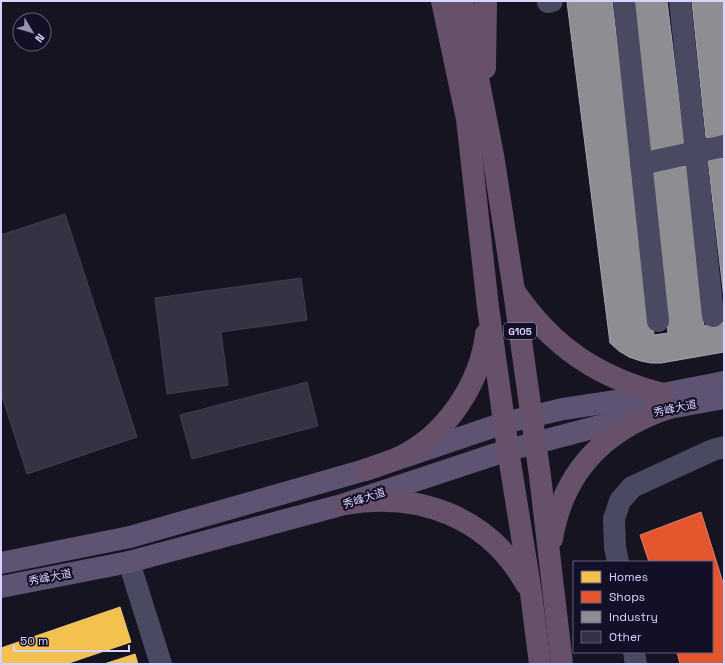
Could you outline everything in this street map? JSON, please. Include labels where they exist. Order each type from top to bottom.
[{"type":"highway","name":"G105","points":[[442,1],[467,119],[488,306],[508,450],[531,593],[540,664]]},
{"type":"highway","name":"G105","points":[[463,1],[493,154],[514,291],[535,443],[562,664]]},
{"type":"highway","points":[[485,115],[486,1]]},
{"type":"highway","points":[[514,291],[525,307],[551,336],[582,360],[601,372],[642,388],[666,401],[651,414],[634,422],[603,444],[578,472],[560,508],[554,527],[550,566],[552,586]]},
{"type":"highway","points":[[365,470],[400,457],[416,448],[431,436],[456,409],[466,394],[481,360],[485,343],[488,306]]},
{"type":"highway","points":[[345,504],[364,501],[401,501],[419,504],[455,516],[471,525],[499,548],[518,572],[531,593]]},
{"type":"main road","name":"秀峰大道","points":[[1,586],[129,562],[345,504],[508,450],[535,443],[724,382]]},
{"type":"main road","name":"秀峰大道","points":[[1,563],[130,537],[365,470],[504,423],[563,409],[724,398]]},
{"type":"street","points":[[624,1],[658,321]]},
{"type":"street","points":[[680,1],[713,316]]},
{"type":"street","points":[[642,164],[724,146]]},
{"type":"street","points":[[618,561],[615,547],[614,519],[620,501],[632,487],[713,450],[724,447]]},
{"type":"street","points":[[129,562],[160,664]]},
{"type":"street","points":[[634,653],[636,664]]},
{"type":"building: Homes","points":[[120,607],[131,642],[66,664],[1,664],[1,648]]},
{"type":"building: Homes","points":[[135,654],[138,664],[104,664]]},
{"type":"building: Shops","points":[[701,512],[724,586],[724,664],[680,664],[677,653],[713,653],[713,561],[649,561],[640,535]]},
{"type":"building: Industry","points":[[612,1],[654,335],[668,333],[652,169],[688,166],[704,326],[724,322],[724,352],[661,363],[651,363],[629,357],[610,343],[567,2]]},
{"type":"building: Industry","points":[[630,1],[667,1],[685,148],[649,152]]},
{"type":"building: Industry","points":[[692,1],[724,1],[724,136],[706,138]]},
{"type":"building: Industry","points":[[724,158],[724,299],[708,160]]},
{"type":"building: Other","points":[[65,214],[137,437],[27,474],[1,393],[1,235]]},
{"type":"building: Other","points":[[301,278],[307,320],[221,332],[228,385],[167,394],[155,298]]},
{"type":"building: Other","points":[[307,382],[318,426],[192,459],[180,415]]}]
